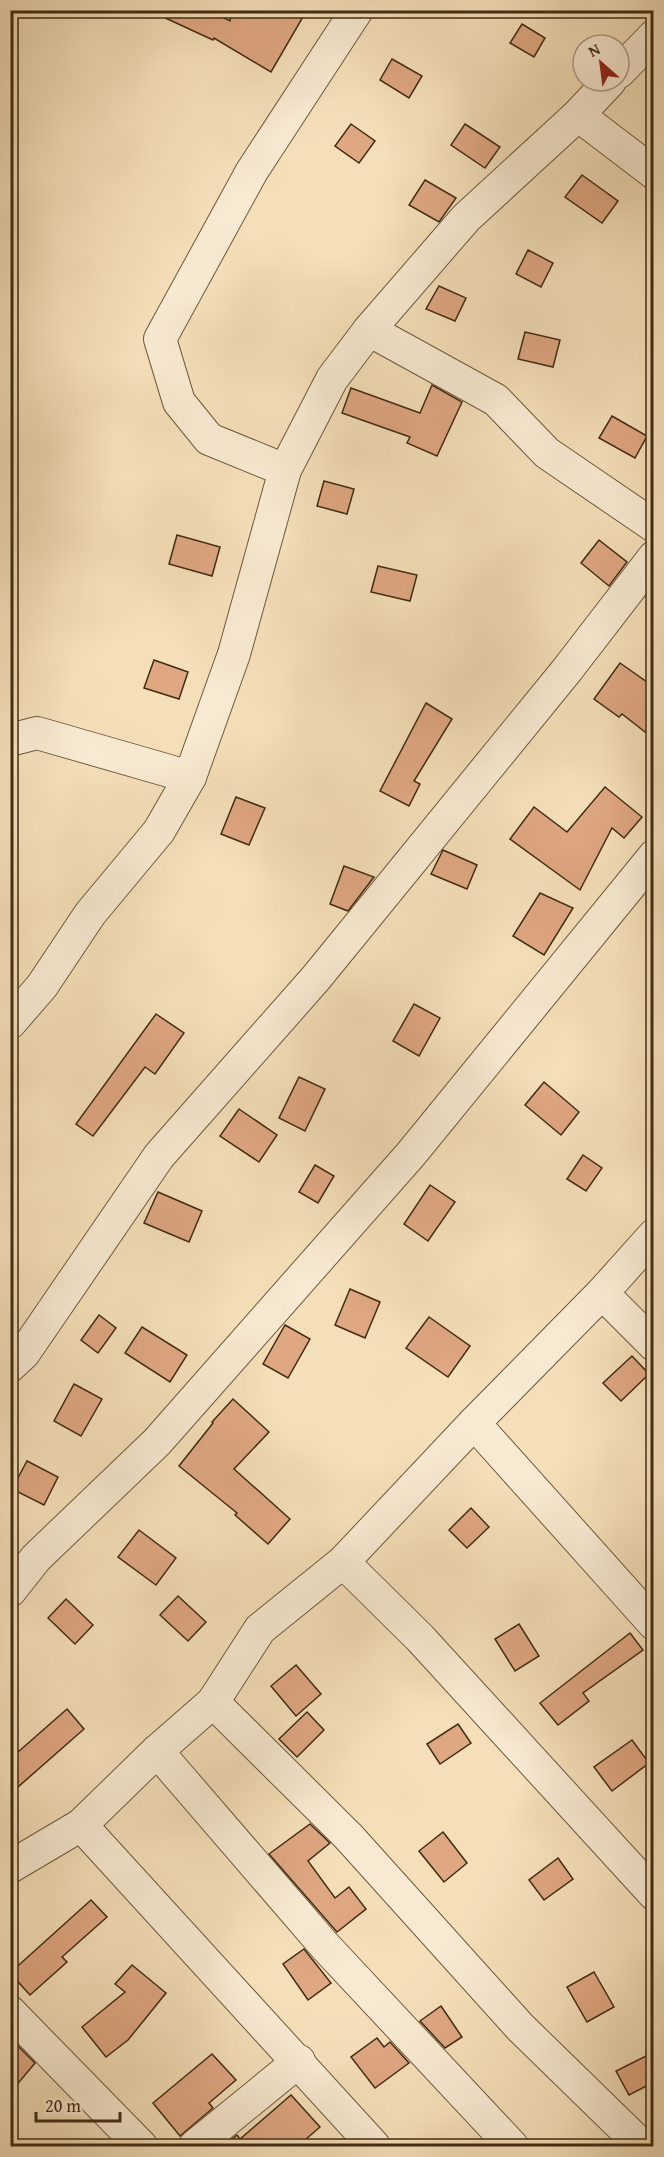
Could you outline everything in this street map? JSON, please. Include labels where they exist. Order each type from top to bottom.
[{"type":"street","points":[[285,470],[210,439],[179,402],[160,339],[252,171],[357,10]]},
{"type":"street","points":[[631,60],[654,36]]},
{"type":"street","points":[[10,1023],[42,986],[90,914],[159,831],[190,777],[234,654],[285,470],[332,379],[369,330],[466,218],[578,115],[599,93]]},
{"type":"street","points":[[578,115],[654,173]]},
{"type":"street","points":[[369,330],[496,400],[547,453],[654,526]]},
{"type":"street","points":[[10,1366],[24,1353],[159,1156],[316,978],[567,670],[654,557]]},
{"type":"street","points":[[10,740],[37,733],[190,777]]},
{"type":"street","points":[[10,1591],[36,1558],[157,1442],[411,1154],[654,856]]},
{"type":"street","points":[[10,1867],[81,1825],[156,1751],[213,1702],[260,1629],[343,1562],[474,1423],[602,1293],[654,1235]]},
{"type":"street","points":[[602,1293],[654,1345]]},
{"type":"street","points":[[474,1423],[654,1624]]},
{"type":"street","points":[[343,1562],[420,1638],[654,1894]]},
{"type":"street","points":[[213,1702],[348,1836],[520,2027],[642,2146]]},
{"type":"street","points":[[156,1751],[325,1946],[512,2146]]},
{"type":"street","points":[[81,1825],[299,2061],[374,2146]]},
{"type":"street","points":[[10,2012],[141,2146]]},
{"type":"street","points":[[195,2146],[299,2061]]},
{"type":"building","points":[[148,10],[208,10],[230,21],[232,10],[307,10],[271,72],[214,38],[213,40]]},
{"type":"building","points":[[522,24],[545,38],[534,57],[510,43]]},
{"type":"building","points":[[392,59],[422,76],[409,98],[380,80]]},
{"type":"building","points":[[351,124],[375,141],[359,163],[335,146]]},
{"type":"building","points":[[465,124],[500,147],[485,168],[451,145]]},
{"type":"building","points":[[582,175],[618,201],[602,223],[565,197]]},
{"type":"building","points":[[425,180],[456,198],[439,222],[409,205]]},
{"type":"building","points":[[528,250],[553,263],[541,287],[516,274]]},
{"type":"building","points":[[439,286],[466,298],[455,321],[426,309]]},
{"type":"building","points":[[525,332],[560,340],[553,367],[518,359]]},
{"type":"building","points":[[432,385],[462,402],[437,456],[407,443],[410,437],[342,413],[351,388],[420,413]]},
{"type":"building","points":[[612,416],[647,436],[635,458],[599,438]]},
{"type":"building","points":[[324,481],[354,489],[347,514],[317,506]]},
{"type":"building","points":[[177,535],[220,547],[212,576],[169,564]]},
{"type":"building","points":[[599,540],[627,562],[609,586],[581,563]]},
{"type":"building","points":[[378,566],[417,575],[410,601],[371,592]]},
{"type":"building","points":[[154,660],[188,672],[179,699],[144,688]]},
{"type":"building","points":[[620,663],[654,687],[654,739],[622,714],[619,717],[594,699]]},
{"type":"building","points":[[426,703],[452,719],[414,781],[420,784],[409,806],[380,791]]},
{"type":"building","points":[[605,787],[642,817],[624,838],[612,828],[580,890],[510,839],[534,807],[567,832]]},
{"type":"building","points":[[236,797],[265,808],[249,845],[221,834]]},
{"type":"building","points":[[443,850],[477,865],[467,889],[431,874]]},
{"type":"building","points":[[344,866],[374,877],[348,911],[330,904]]},
{"type":"building","points":[[540,893],[573,908],[544,955],[513,936]]},
{"type":"building","points":[[414,1004],[440,1018],[419,1056],[393,1041]]},
{"type":"building","points":[[156,1014],[184,1033],[155,1074],[145,1067],[93,1136],[76,1124]]},
{"type":"building","points":[[299,1077],[325,1089],[305,1131],[279,1118]]},
{"type":"building","points":[[544,1082],[579,1112],[561,1135],[525,1105]]},
{"type":"building","points":[[239,1109],[277,1135],[259,1162],[220,1136]]},
{"type":"building","points":[[583,1155],[602,1168],[586,1191],[567,1179]]},
{"type":"building","points":[[315,1165],[334,1176],[318,1203],[299,1192]]},
{"type":"building","points":[[430,1185],[455,1202],[428,1241],[404,1224]]},
{"type":"building","points":[[158,1192],[202,1211],[189,1242],[144,1223]]},
{"type":"building","points":[[350,1289],[380,1302],[365,1338],[335,1325]]},
{"type":"building","points":[[99,1315],[116,1328],[98,1353],[81,1340]]},
{"type":"building","points":[[429,1317],[470,1346],[448,1377],[406,1348]]},
{"type":"building","points":[[285,1325],[310,1339],[288,1378],[263,1364]]},
{"type":"building","points":[[142,1327],[187,1355],[170,1382],[125,1353]]},
{"type":"building","points":[[632,1356],[649,1374],[621,1401],[603,1383]]},
{"type":"building","points":[[74,1384],[102,1399],[81,1436],[54,1421]]},
{"type":"building","points":[[233,1399],[269,1432],[234,1469],[290,1519],[268,1544],[235,1515],[237,1513],[179,1466],[212,1422]]},
{"type":"building","points":[[27,1461],[58,1477],[44,1505],[12,1489]]},
{"type":"building","points":[[471,1508],[489,1527],[467,1548],[449,1530]]},
{"type":"building","points":[[139,1530],[176,1558],[156,1585],[118,1557]]},
{"type":"building","points":[[178,1596],[206,1622],[188,1641],[160,1615]]},
{"type":"building","points":[[66,1599],[93,1625],[75,1644],[48,1618]]},
{"type":"building","points":[[519,1624],[539,1656],[515,1671],[495,1639]]},
{"type":"building","points":[[630,1633],[643,1650],[583,1693],[589,1701],[558,1725],[540,1703]]},
{"type":"building","points":[[296,1665],[321,1694],[296,1716],[271,1686]]},
{"type":"building","points":[[67,1709],[84,1729],[10,1794],[10,1759]]},
{"type":"building","points":[[307,1712],[324,1730],[297,1757],[279,1739]]},
{"type":"building","points":[[458,1724],[471,1743],[440,1764],[427,1744]]},
{"type":"building","points":[[632,1740],[649,1763],[612,1791],[594,1767]]},
{"type":"building","points":[[310,1824],[330,1843],[308,1861],[335,1898],[349,1887],[366,1909],[337,1932],[269,1854]]},
{"type":"building","points":[[443,1832],[467,1863],[444,1882],[419,1851]]},
{"type":"building","points":[[558,1858],[573,1879],[544,1900],[529,1880]]},
{"type":"building","points":[[91,1900],[107,1917],[62,1957],[67,1962],[30,1995],[10,1973]]},
{"type":"building","points":[[304,1949],[331,1983],[308,2000],[283,1964]]},
{"type":"building","points":[[132,1965],[166,1993],[128,2040],[106,2057],[82,2027],[125,1992],[115,1984]]},
{"type":"building","points":[[594,1972],[614,2007],[587,2022],[567,1987]]},
{"type":"building","points":[[441,2006],[462,2037],[445,2048],[420,2021]]},
{"type":"building","points":[[10,2038],[35,2063],[10,2093]]},
{"type":"building","points":[[377,2038],[384,2047],[390,2042],[409,2063],[375,2088],[351,2057]]},
{"type":"building","points":[[654,2052],[654,2082],[629,2095],[616,2071]]},
{"type":"building","points":[[212,2054],[236,2080],[209,2103],[213,2108],[180,2136],[153,2103]]},
{"type":"building","points":[[291,2095],[320,2127],[298,2146],[223,2146],[237,2135],[240,2139]]}]
